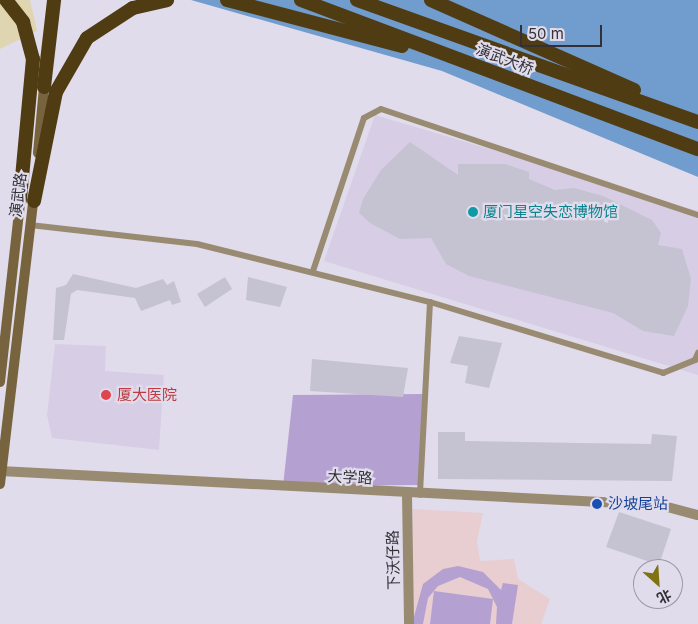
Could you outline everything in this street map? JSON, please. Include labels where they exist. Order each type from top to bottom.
[{"type":"highway","points":[[6,0],[23,22],[42,88]]},
{"type":"highway","points":[[27,201],[42,88],[46,0]]},
{"type":"highway","points":[[27,201],[54,0]]},
{"type":"highway","points":[[42,88],[87,38],[133,8],[167,0]]},
{"type":"highway","points":[[227,0],[482,67]]},
{"type":"highway","name":"演武大桥","points":[[300,0],[698,148]]},
{"type":"highway","name":"演武大桥","points":[[357,0],[698,120]]},
{"type":"highway","points":[[431,0],[698,120]]},
{"type":"main road","name":"演武路","points":[[0,484],[30,225],[27,201]]},
{"type":"main road","name":"演武路","points":[[0,382],[27,201]]},
{"type":"street","name":"大学路","points":[[1,471],[420,495],[660,505],[698,515]]},
{"type":"street","name":"下沃仔路","points":[[407,494],[409,624]]},
{"type":"lane","points":[[313,271],[364,118],[381,109],[698,215]]},
{"type":"lane","points":[[30,225],[196,244],[313,271],[430,302],[664,373],[695,360],[698,353]]},
{"type":"lane","points":[[420,495],[430,302]]},
{"type":"shaded area","points":[[375,115],[698,211],[698,375],[324,261]]},
{"type":"shaded area","name":"厦大医院","points":[[55,344],[106,346],[105,371],[164,375],[159,450],[52,438],[47,415]]},
{"type":"shaded area","points":[[423,394],[420,485],[283,486],[293,395]]},
{"type":"shaded area","points":[[413,509],[483,513],[477,541],[480,561],[514,559],[518,579],[550,599],[541,624],[411,624]]},
{"type":"shaded area","points":[[458,566],[483,572],[501,590],[503,583],[518,585],[512,624],[496,624],[497,607],[488,589],[460,577],[438,586],[428,598],[423,624],[412,624],[423,584],[443,569]]},
{"type":"shaded area","points":[[434,591],[493,599],[490,624],[430,624]]},
{"type":"sand","points":[[0,0],[30,0],[37,31],[0,49]]},
{"type":"water","points":[[191,0],[698,0],[698,177],[442,71]]},
{"type":"building","points":[[410,142],[458,175],[458,164],[505,164],[529,172],[529,179],[555,190],[574,188],[603,196],[652,220],[661,233],[658,245],[682,249],[691,279],[688,306],[674,336],[643,331],[613,313],[469,276],[446,264],[431,238],[400,239],[370,223],[359,213],[363,199],[381,170]]},
{"type":"building","points":[[73,274],[136,288],[163,279],[167,285],[174,281],[181,302],[172,305],[170,300],[141,311],[135,298],[77,290],[71,294],[64,340],[53,340],[56,288],[66,285]]},
{"type":"building","points":[[225,277],[232,289],[205,307],[197,294]]},
{"type":"building","points":[[248,277],[287,287],[280,307],[246,300]]},
{"type":"building","points":[[459,336],[502,343],[489,388],[465,383],[468,366],[450,363]]},
{"type":"building","points":[[312,359],[408,368],[403,397],[310,391]]},
{"type":"building","points":[[438,432],[465,432],[465,441],[580,443],[651,444],[652,434],[677,436],[672,481],[438,479]]},
{"type":"building","points":[[619,512],[671,529],[661,559],[641,559],[606,547]]},
{"type":"place","name":"厦门星空失恋博物馆","points":[[473,212]]},
{"type":"place","name":"厦大医院","points":[[106,395]]},
{"type":"place","name":"沙坡尾站","points":[[597,504]]}]
